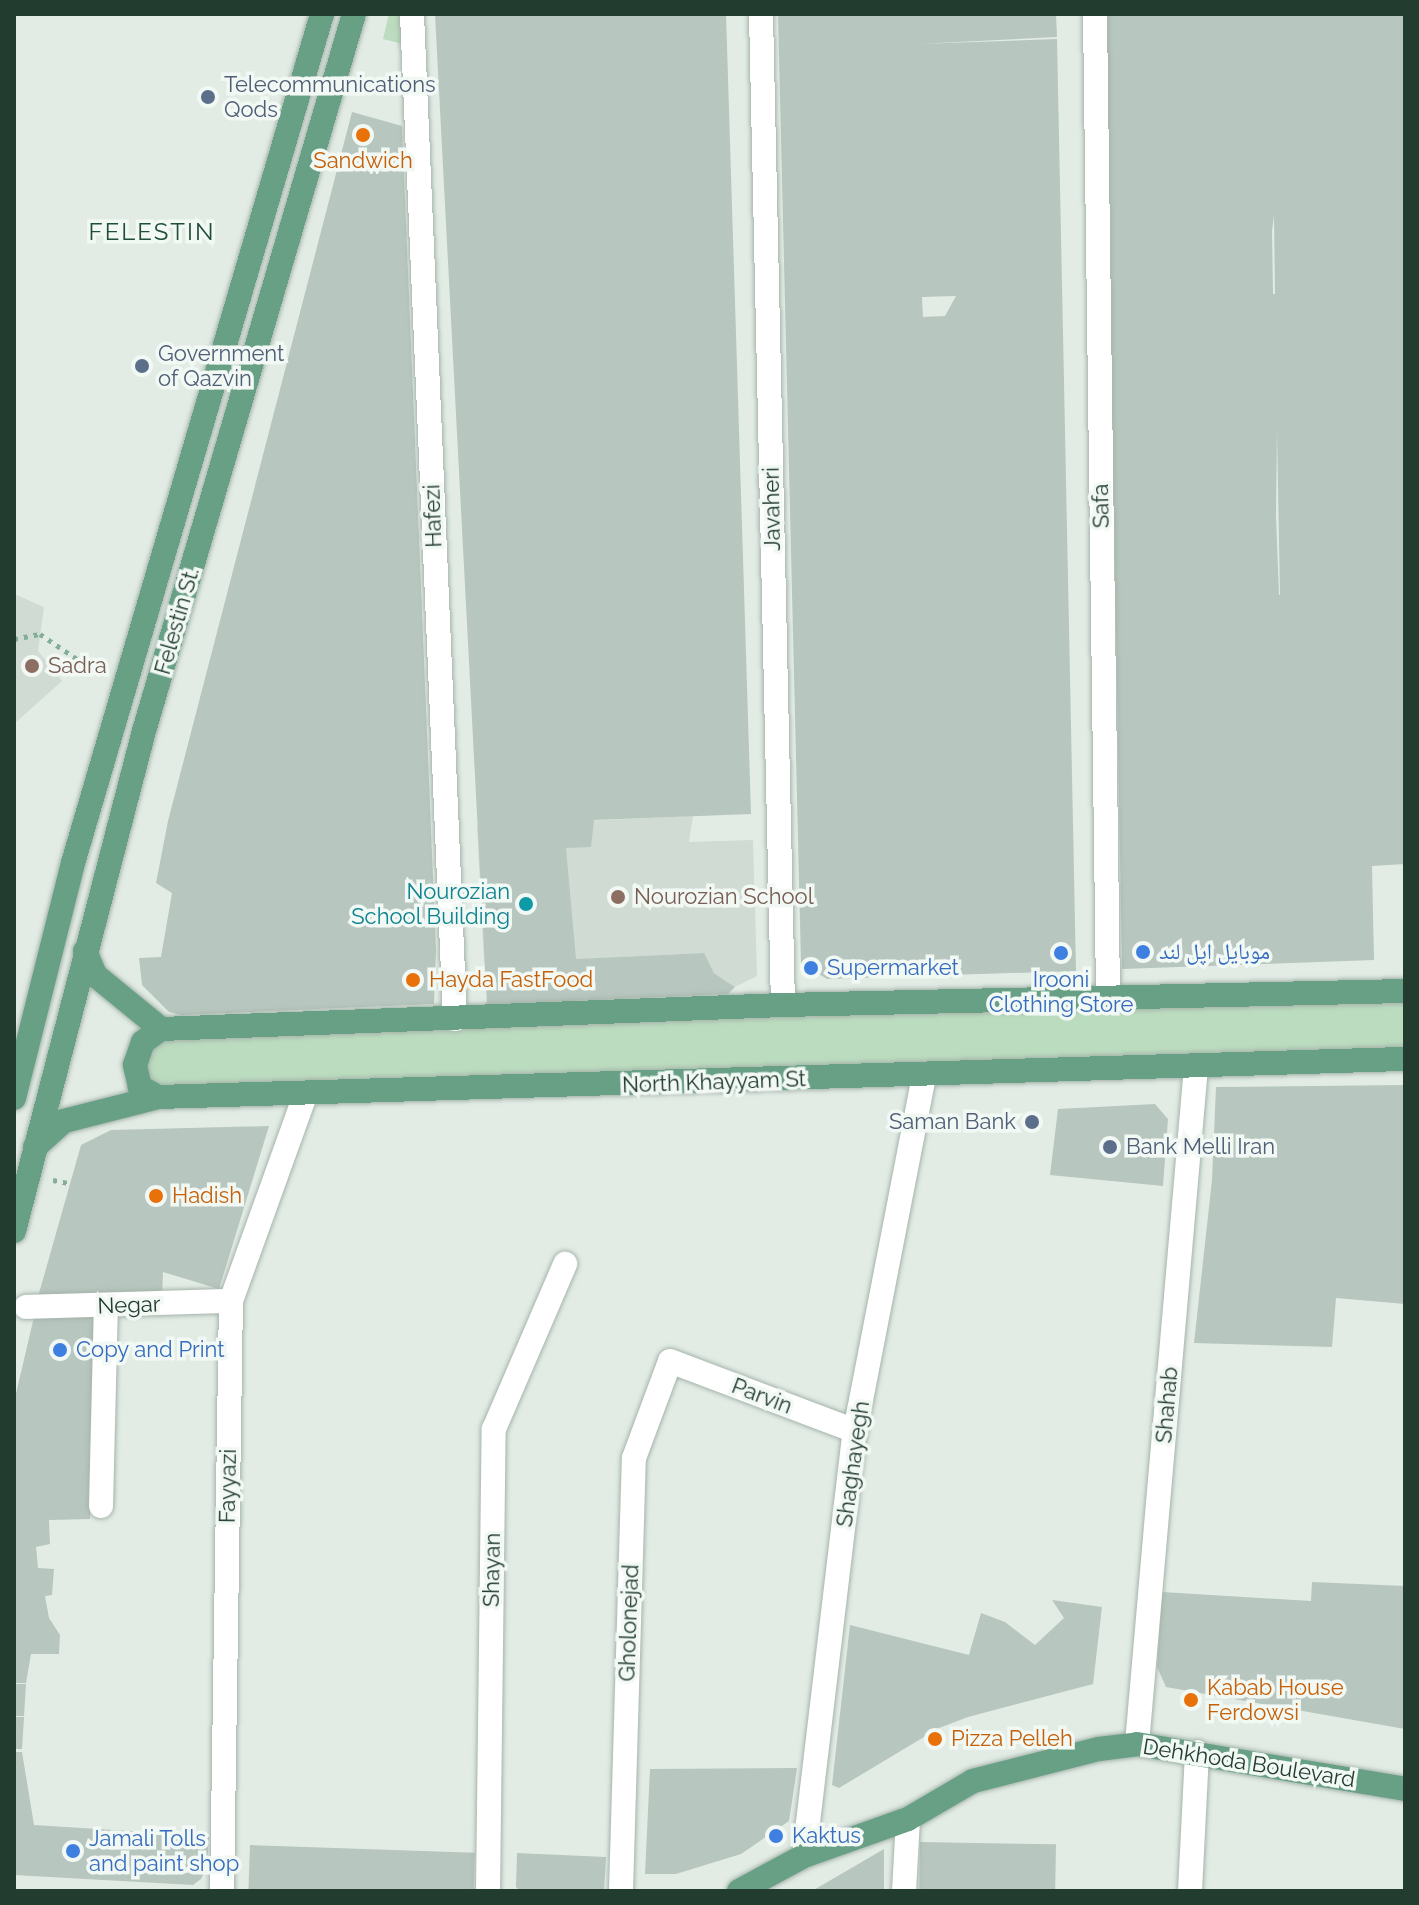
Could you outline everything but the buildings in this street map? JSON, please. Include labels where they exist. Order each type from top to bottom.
[{"type":"main road","name":"Felestin St.","points":[[14,1098],[127,678],[322,14]]},
{"type":"main road","name":"Felestin St.","points":[[14,1231],[85,951],[354,14]]},
{"type":"main road","points":[[85,951],[95,975],[161,1029]]},
{"type":"main road","points":[[158,1097],[140,1087],[135,1065],[143,1042],[161,1029],[783,1005],[1405,991]]},
{"type":"main road","name":"North Khayyam St","points":[[35,1147],[64,1121],[158,1097],[305,1095],[1405,1059]]},
{"type":"main road","name":"Dehkhoda Boulevard","points":[[739,1891],[804,1856],[908,1819],[973,1781],[1137,1744],[1405,1789]]},
{"type":"street","name":"Hafezi","points":[[412,14],[455,1019]]},
{"type":"street","name":"Javaheri","points":[[761,14],[783,1005]]},
{"type":"street","name":"Safa","points":[[1095,14],[1108,998]]},
{"type":"street","name":"Shahab","points":[[1137,1744],[1196,1067]]},
{"type":"street","name":"Shaghayegh","points":[[804,1856],[855,1431],[924,1075]]},
{"type":"street","name":"Fayyazi","points":[[222,1891],[231,1301],[305,1095]]},
{"type":"street","name":"Shayan","points":[[488,1891],[494,1429],[565,1264]]},
{"type":"street","name":"Negar","points":[[26,1307],[231,1301]]},
{"type":"street","points":[[101,1506],[106,1306]]},
{"type":"street","name":"Parvin","points":[[670,1361],[855,1431]]},
{"type":"street","name":"Gholonejad","points":[[621,1891],[634,1458],[670,1361]]},
{"type":"street","points":[[1190,1891],[1197,1752]]},
{"type":"street","points":[[904,1891],[908,1819]]},
{"type":"path","points":[[14,639],[40,634],[86,665],[127,678]]},
{"type":"shaded area","name":"Sadra","points":[[14,594],[44,607],[38,651],[62,681],[14,724]]},
{"type":"shaded area","name":"Nourozian School","points":[[693,816],[689,842],[753,840],[757,976],[735,987],[714,973],[703,953],[484,964],[477,826]]},
{"type":"green space","points":[[389,14],[406,14],[407,45],[383,39]]},
{"type":"green space","points":[[1405,991],[1405,1059],[158,1097],[137,1080],[148,1036]]},
{"type":"place","name":"Telecommunications Qods","points":[[208,97]]},
{"type":"place","name":"Sandwich","points":[[363,135]]},
{"type":"place","name":"Government of Qazvin","points":[[142,366]]},
{"type":"place","name":"Sadra","points":[[32,666]]},
{"type":"place","name":"Nourozian School","points":[[618,897]]},
{"type":"place","name":"Nourozian School Building","points":[[526,904]]},
{"type":"place","name":"موبایل اپل لند","points":[[1143,952]]},
{"type":"place","name":"Irooni Clothing Store","points":[[1061,953]]},
{"type":"place","name":"Supermarket","points":[[811,968]]},
{"type":"place","name":"Hayda FastFood","points":[[413,980]]},
{"type":"place","name":"Saman Bank","points":[[1032,1122]]},
{"type":"place","name":"Bank Melli Iran","points":[[1110,1147]]},
{"type":"place","name":"Hadish","points":[[156,1196]]},
{"type":"place","name":"Copy and Print","points":[[60,1350]]},
{"type":"place","name":"Kabab House Ferdowsi","points":[[1191,1700]]},
{"type":"place","name":"Pizza Pelleh","points":[[935,1739]]},
{"type":"place","name":"Kaktus","points":[[776,1836]]},
{"type":"place","name":"Jamali Tolls and paint shop","points":[[73,1851]]},
{"type":"district","name":"FELESTIN","points":[[152,232]]}]
